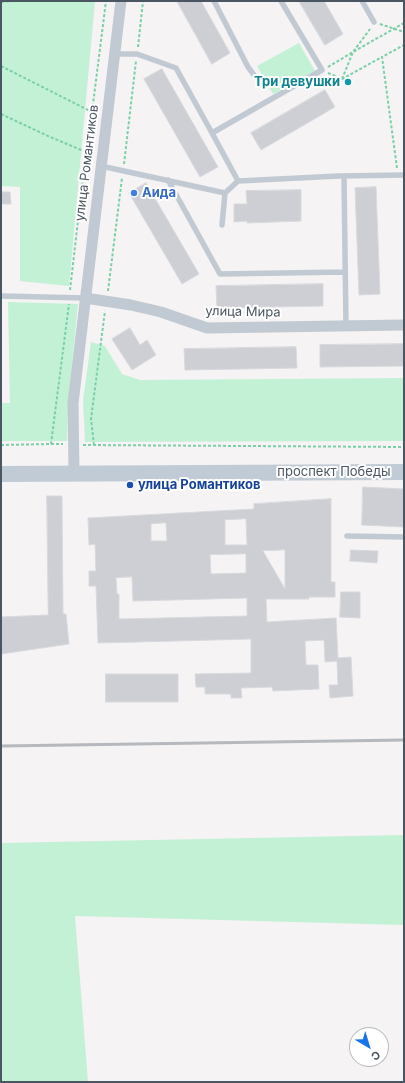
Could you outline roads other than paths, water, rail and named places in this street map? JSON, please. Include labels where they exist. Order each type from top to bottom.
[{"type":"main road","name":"проспект Победы","points":[[1,474],[74,468],[404,462]]},
{"type":"main road","name":"проспект Победы","points":[[1,464],[74,468],[404,472]]},
{"type":"street","name":"улица Романтиков","points":[[74,468],[73,403],[121,1]]},
{"type":"street","name":"улица Мира","points":[[85,298],[132,305],[161,312],[207,328],[404,325]]},
{"type":"lane","points":[[214,1],[248,67],[254,75]]},
{"type":"lane","points":[[212,133],[322,70],[281,1]]},
{"type":"lane","points":[[362,1],[374,22]]},
{"type":"lane","points":[[115,54],[137,54],[176,68],[238,180]]},
{"type":"lane","points":[[102,162],[123,170],[225,193]]},
{"type":"lane","points":[[344,176],[346,326]]},
{"type":"lane","points":[[222,225],[225,193],[238,180],[344,176],[401,176]]},
{"type":"lane","points":[[168,180],[220,274],[345,272]]},
{"type":"lane","points":[[1,296],[85,298]]},
{"type":"lane","points":[[347,536],[404,537]]},
{"type":"railway","points":[[1,746],[404,740]]},
{"type":"place","name":"Три девушки","points":[[348,82]]},
{"type":"place","name":"Аида","points":[[134,193]]},
{"type":"place","name":"улица Романтиков","points":[[130,485]]}]
